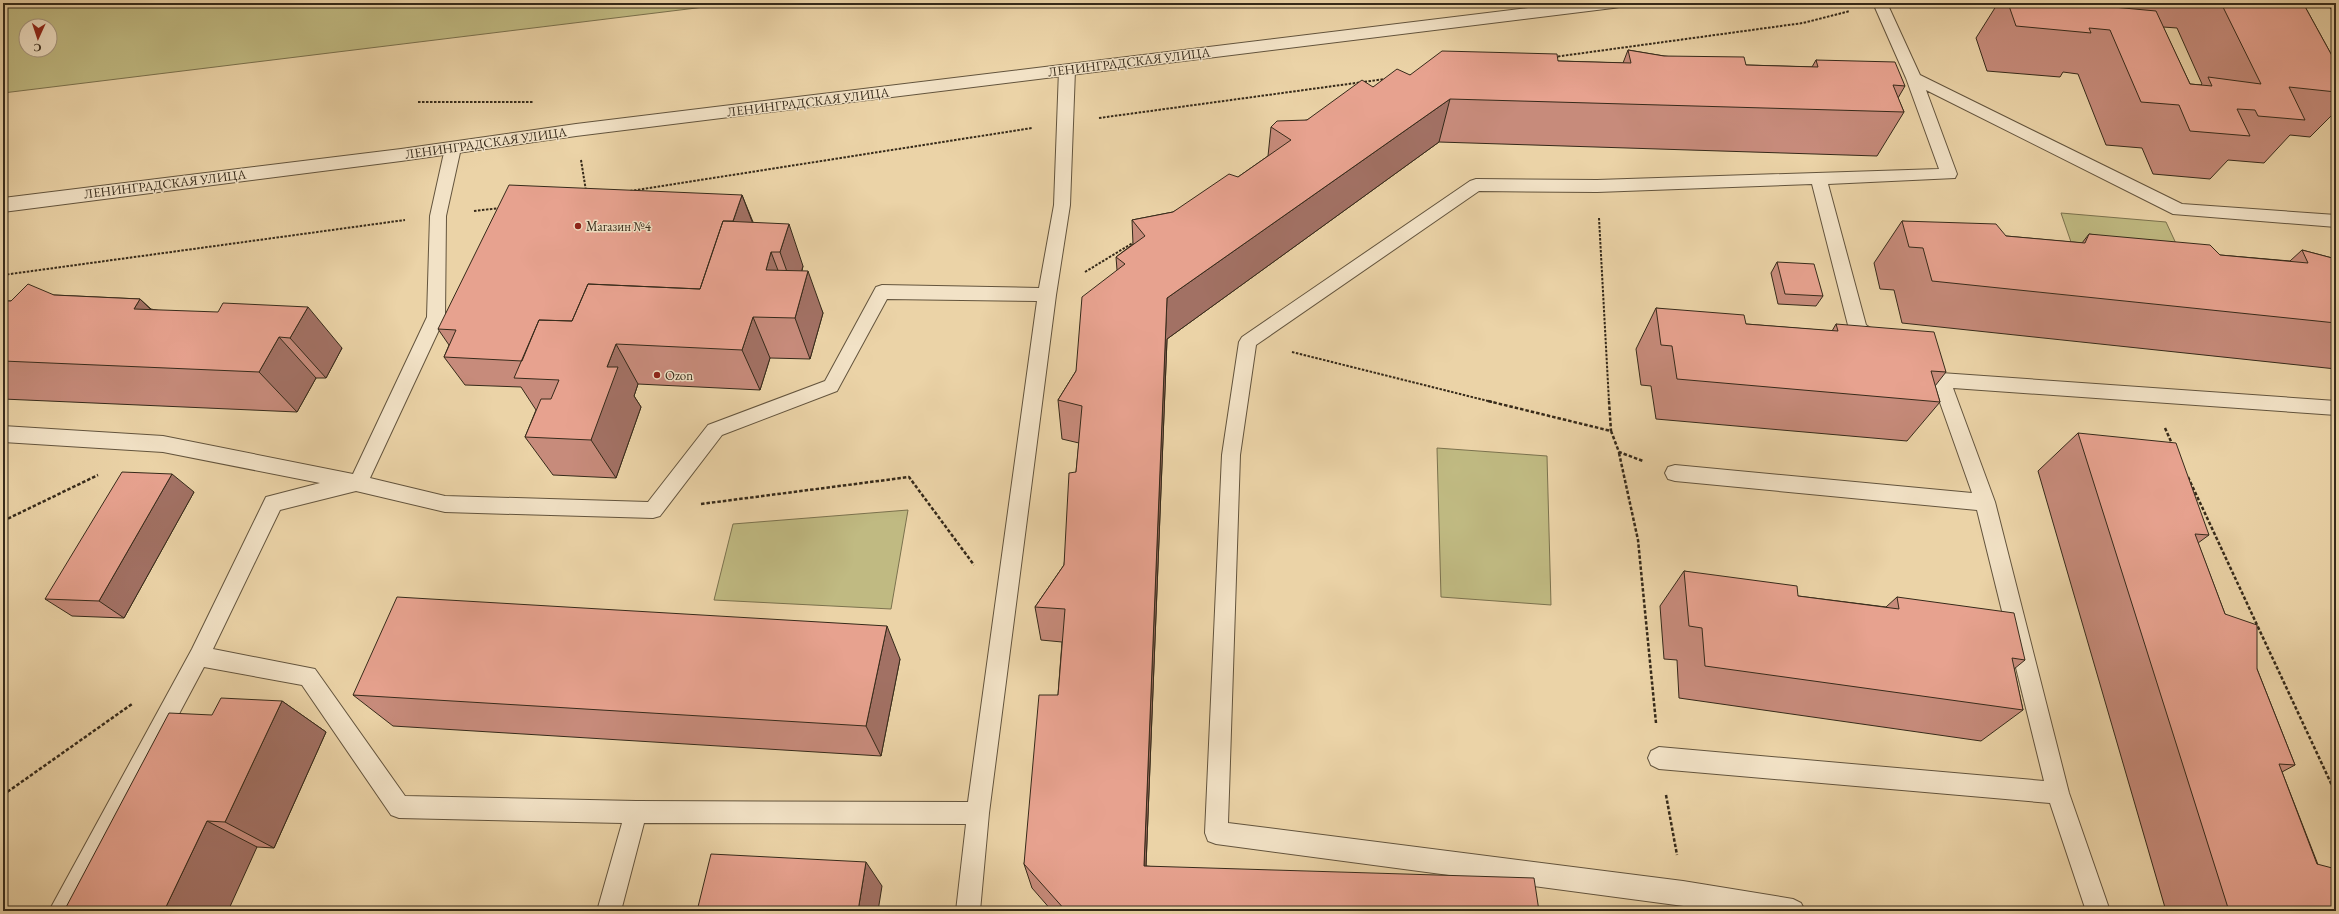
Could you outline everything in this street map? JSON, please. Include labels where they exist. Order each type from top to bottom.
[{"type":"street","name":"ЛЕНИНГРАДСКАЯ УЛИЦА","points":[[3,205],[453,148],[576,130],[1613,3]]},
{"type":"lane","points":[[1793,911],[1684,893],[1216,833],[1231,456],[1248,342],[1476,185],[1597,186],[1819,180],[1948,174],[1914,78],[1880,3]]},
{"type":"lane","points":[[968,911],[978,813],[1047,295],[1062,205],[1067,70]]},
{"type":"lane","points":[[1914,78],[2178,210],[2336,221]]},
{"type":"lane","points":[[358,483],[436,317],[438,216],[453,148]]},
{"type":"lane","points":[[1819,180],[1858,329],[1890,349]]},
{"type":"lane","points":[[3,434],[163,444],[358,483],[445,504],[653,510],[715,430],[831,386],[882,292],[1047,295]]},
{"type":"lane","points":[[2098,911],[2058,793],[1985,502],[1934,376],[2149,395],[2336,408]]},
{"type":"lane","points":[[1675,473],[1985,502]]},
{"type":"lane","points":[[61,911],[199,656],[273,503],[358,483]]},
{"type":"lane","points":[[199,656],[308,676],[399,807],[636,812],[978,813]]},
{"type":"lane","points":[[1660,758],[2058,793]]},
{"type":"lane","points":[[609,911],[636,812]]},
{"type":"path","points":[[1551,57],[1803,23],[1880,3]]},
{"type":"path","points":[[2324,3],[2336,12]]},
{"type":"path","points":[[626,191],[1066,122],[1386,79]]},
{"type":"path","points":[[1597,186],[1611,431],[1619,452],[1638,540],[1660,758],[1684,893]]},
{"type":"path","points":[[3,275],[501,208]]},
{"type":"path","points":[[1047,295],[1143,237]]},
{"type":"path","points":[[1248,342],[1611,431]]},
{"type":"path","points":[[2149,395],[2176,452]]},
{"type":"path","points":[[1619,452],[1675,473]]},
{"type":"path","points":[[2186,473],[2336,794]]},
{"type":"path","points":[[3,521],[100,474]]},
{"type":"path","points":[[653,510],[909,477],[1006,606]]},
{"type":"path","points":[[3,794],[136,700]]},
{"type":"shaded area","points":[[3,3],[737,3],[3,93]]},
{"type":"shaded area","points":[[2061,213],[2166,222],[2179,250],[2071,242]]},
{"type":"shaded area","points":[[1437,448],[1547,456],[1551,605],[1441,597]]},
{"type":"shaded area","points":[[908,510],[891,609],[714,600],[733,524]]},
{"type":"building","points":[[2008,3],[2112,3],[2113,7],[2156,11],[2190,84],[2212,86],[2208,77],[2261,84],[2221,3],[2303,3],[2336,63],[2336,92],[2289,87],[2305,120],[2258,116],[2255,110],[2237,109],[2250,136],[2190,131],[2179,105],[2141,102],[2110,30],[2089,28],[2091,33],[2016,26]]},
{"type":"building","points":[[1628,50],[1664,56],[1744,57],[1746,65],[1818,67],[1816,60],[1895,62],[1905,86],[1893,85],[1904,112],[1450,99],[1167,298],[1144,866],[1534,878],[1539,911],[1066,911],[1024,864],[1039,695],[1058,695],[1065,609],[1035,607],[1064,565],[1069,473],[1076,472],[1082,406],[1058,400],[1076,371],[1082,297],[1125,264],[1116,257],[1145,236],[1132,220],[1173,212],[1229,174],[1238,177],[1291,140],[1271,127],[1277,121],[1307,120],[1362,80],[1373,87],[1397,69],[1410,75],[1442,51],[1557,54],[1558,61],[1631,63]]},
{"type":"building","points":[[509,185],[742,195],[733,221],[723,221],[700,289],[588,284],[572,321],[539,320],[522,361],[444,357],[456,330],[438,329]]},
{"type":"building","points":[[723,221],[789,224],[780,252],[771,252],[766,270],[808,271],[795,318],[753,317],[742,350],[616,344],[607,367],[618,367],[591,440],[525,437],[541,399],[551,399],[559,380],[514,378],[539,320],[572,321],[588,284],[700,289]]},
{"type":"building","points":[[1902,221],[1996,224],[2006,236],[2085,243],[2089,234],[2210,245],[2220,255],[2308,263],[2302,250],[2336,259],[2336,323],[1932,281],[1923,248],[1909,247]]},
{"type":"building","points":[[1777,262],[1814,264],[1823,296],[1785,294]]},
{"type":"building","points":[[28,284],[54,295],[140,299],[134,309],[218,312],[223,303],[308,307],[290,338],[279,337],[259,372],[3,361],[3,301],[11,301]]},
{"type":"building","points":[[1656,308],[1744,315],[1746,324],[1838,331],[1836,324],[1934,332],[1946,372],[1931,371],[1940,402],[1677,379],[1672,346],[1661,345]]},
{"type":"building","points":[[2078,433],[2176,443],[2209,535],[2195,534],[2225,614],[2257,625],[2257,669],[2295,765],[2279,764],[2317,864],[2336,869],[2336,911],[2229,911]]},
{"type":"building","points":[[122,472],[172,474],[99,601],[45,599]]},
{"type":"building","points":[[1684,571],[1797,586],[1798,596],[1899,609],[1897,597],[2014,613],[2025,660],[2012,658],[2023,710],[1705,666],[1702,628],[1689,626]]},
{"type":"building","points":[[397,597],[887,626],[866,726],[353,695]]},
{"type":"building","points":[[221,698],[282,701],[225,822],[207,821],[164,911],[64,911],[169,713],[212,715]]},
{"type":"building","points":[[711,854],[866,862],[858,911],[697,911]]},
{"type":"place","name":"Магазин №4","points":[[578,226]]},
{"type":"place","name":"Ozon","points":[[657,375]]}]
